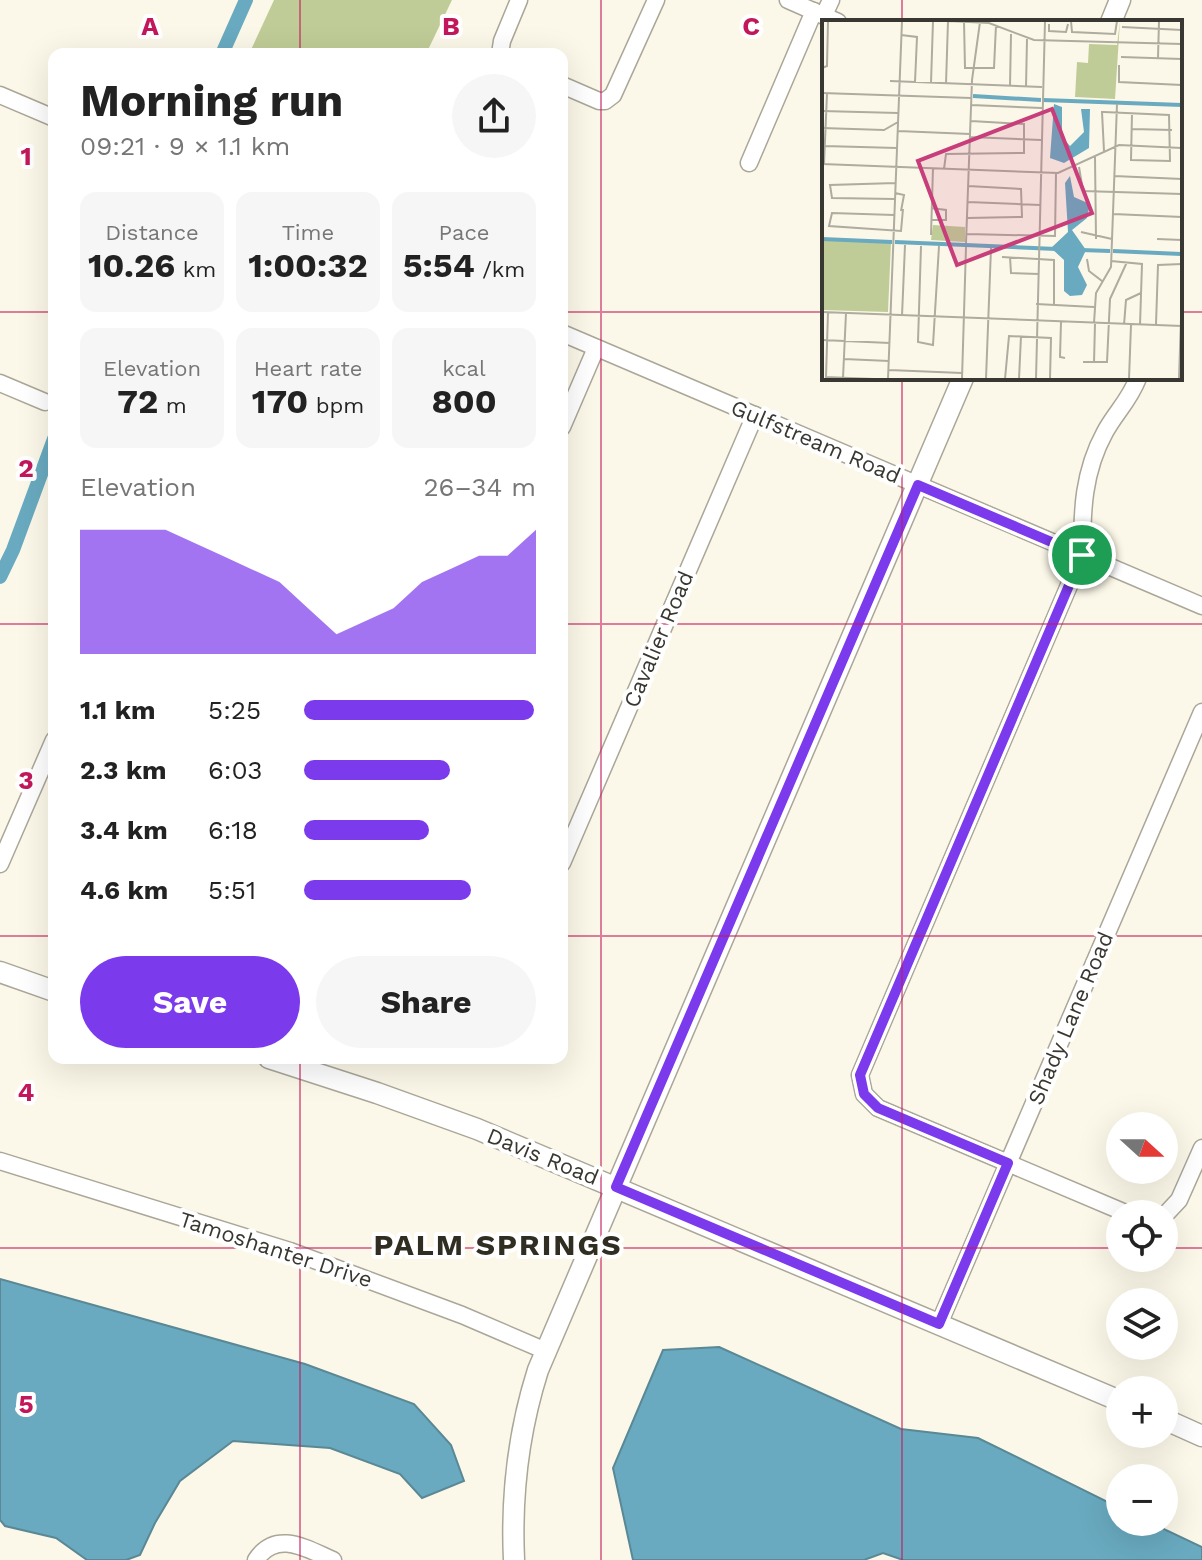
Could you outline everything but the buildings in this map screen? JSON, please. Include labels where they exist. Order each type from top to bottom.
[{"type":"street","points":[[501,48],[519,0]]},
{"type":"street","points":[[568,88],[599,101],[613,95],[656,0]]},
{"type":"street","points":[[788,0],[827,12]]},
{"type":"street","points":[[1112,20],[1120,0]]},
{"type":"street","points":[[749,163],[822,22]]},
{"type":"street","points":[[0,95],[48,115]]},
{"type":"street","name":"Gulfstream Road","points":[[568,336],[1202,606]]},
{"type":"street","points":[[568,413],[596,348]]},
{"type":"street","points":[[514,1560],[516,1462],[529,1400],[546,1351],[962,380]]},
{"type":"street","points":[[1106,1205],[878,1108],[864,1094],[860,1075],[1082,555],[1082,502],[1090,464],[1106,429],[1128,401],[1137,380]]},
{"type":"street","points":[[0,383],[45,402]]},
{"type":"street","name":"Cavalier Road","points":[[568,849],[755,415]]},
{"type":"street","name":"Shady Lane Road","points":[[939,1324],[1202,712]]},
{"type":"street","points":[[0,864],[48,754]]},
{"type":"street","points":[[0,972],[48,989]]},
{"type":"street","name":"Davis Road","points":[[294,1064],[477,1129],[1106,1395]]},
{"type":"street","points":[[1178,1202],[1202,1148]]},
{"type":"street","name":"Tamoshanter Drive","points":[[0,1161],[290,1251],[420,1298],[546,1351]]},
{"type":"street","points":[[1178,1425],[1202,1436]]},
{"type":"street","points":[[256,1560],[268,1546],[287,1542],[333,1560]]},
{"type":"green space","points":[[274,0],[452,0],[429,48],[252,48]]},
{"type":"water","points":[[0,1279],[305,1364],[414,1404],[451,1445],[464,1481],[422,1498],[400,1474],[330,1448],[233,1441],[180,1481],[140,1555],[126,1560],[87,1560],[56,1538],[5,1526],[0,1520]]},
{"type":"water","points":[[719,1347],[901,1429],[978,1438],[1106,1501],[1106,1536],[1178,1536],[1202,1547],[1202,1560],[903,1560],[883,1553],[864,1560],[633,1560],[613,1468],[663,1350]]},
{"type":"waterway","points":[[225,48],[246,0]]},
{"type":"waterway","points":[[0,577],[48,455]]},
{"type":"district","name":"PALM SPRINGS","points":[[498,1245]]},
{"type":"route","points":[[918,485],[1082,555],[860,1075],[864,1094],[878,1108],[1008,1163],[939,1324],[616,1187],[918,485]]}]
